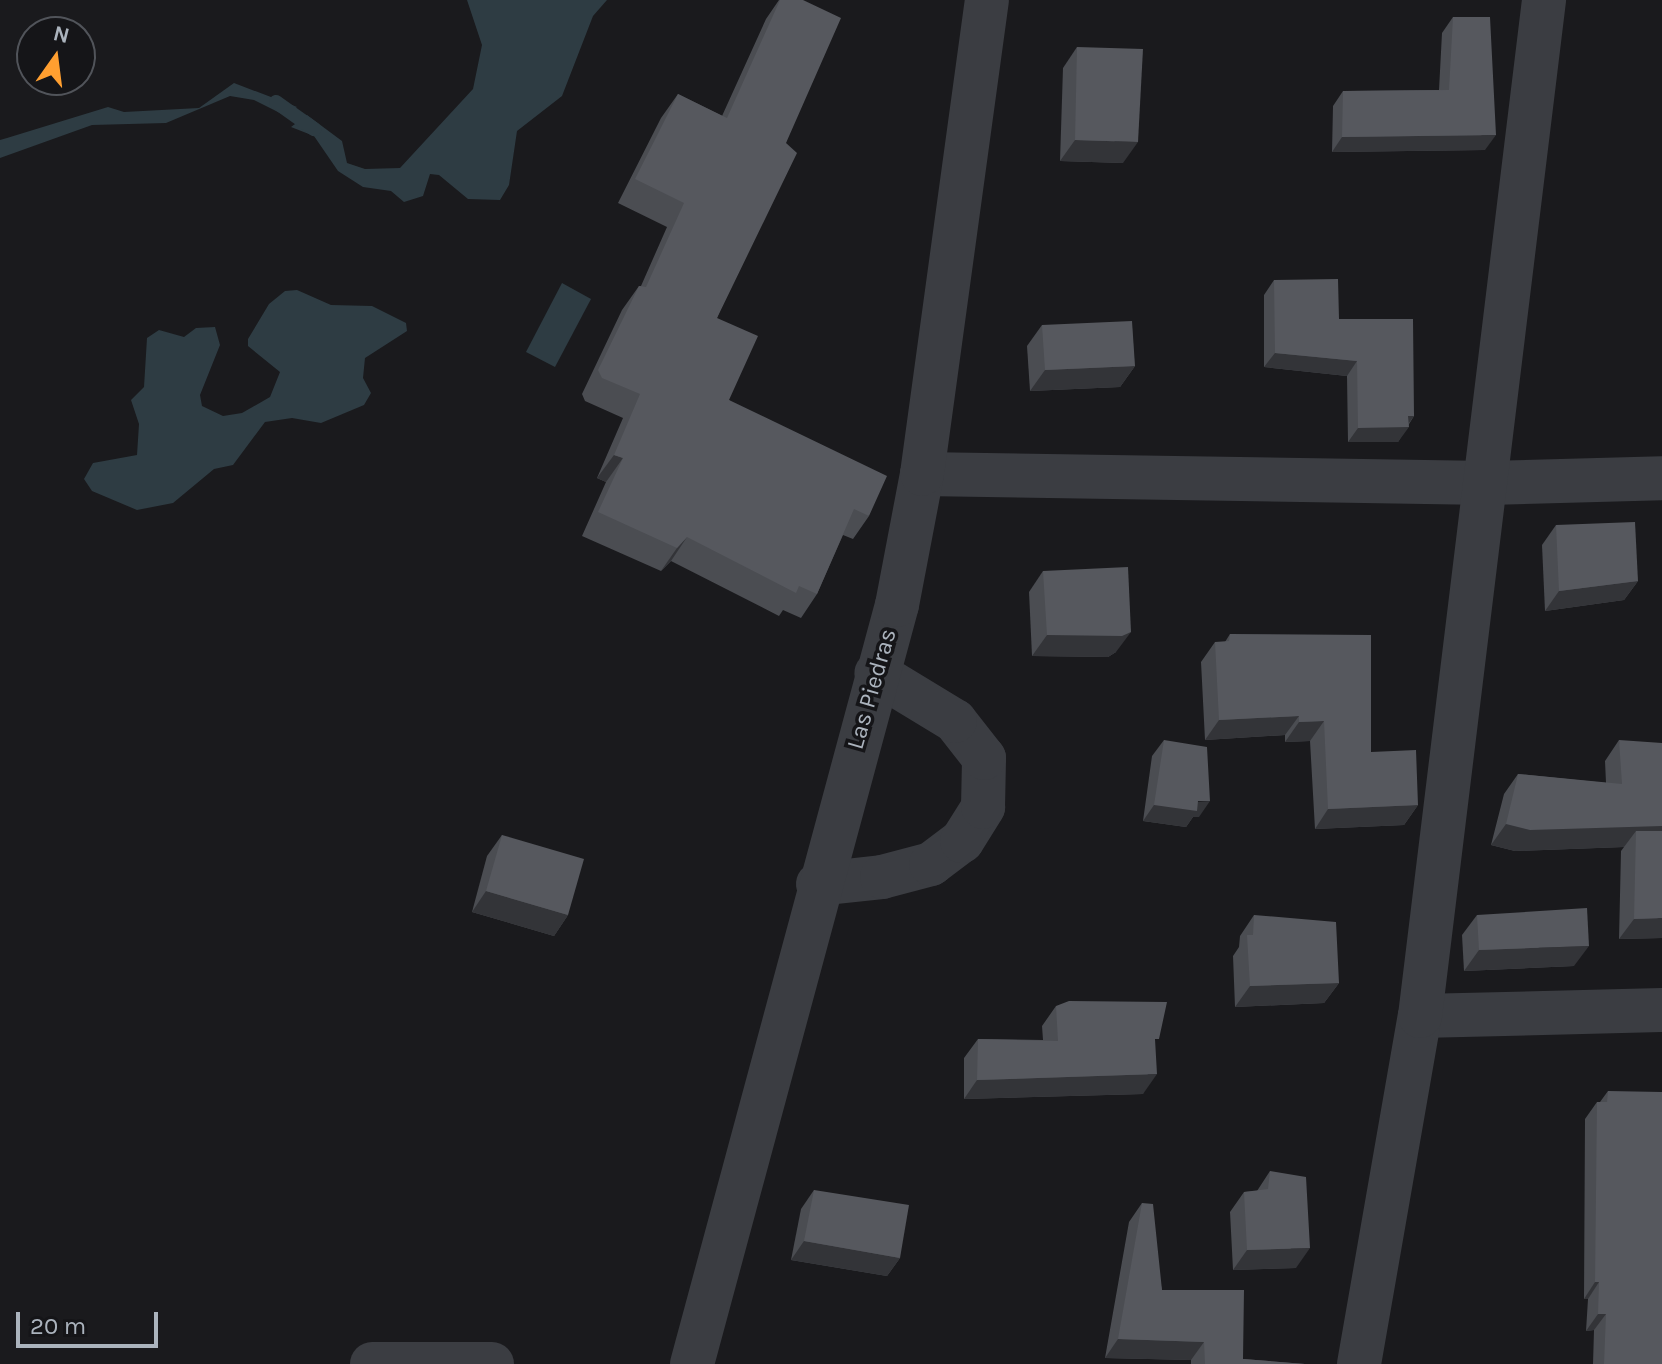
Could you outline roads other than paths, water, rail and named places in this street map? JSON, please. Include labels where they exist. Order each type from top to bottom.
[{"type":"street","name":"Las Piedras","points":[[692,1364],[818,884],[897,605],[922,474],[987,0]]},
{"type":"street","points":[[1359,1364],[1420,1016],[1488,483],[1544,0]]},
{"type":"street","points":[[922,474],[1488,483],[1662,478]]},
{"type":"street","points":[[818,884],[882,877],[931,864],[962,841],[983,807],[984,758],[955,721],[876,673]]},
{"type":"street","points":[[1420,1016],[1662,1010]]},
{"type":"street","points":[[372,1364],[492,1364]]},
{"type":"waterway","points":[[276,102],[314,129]]}]
